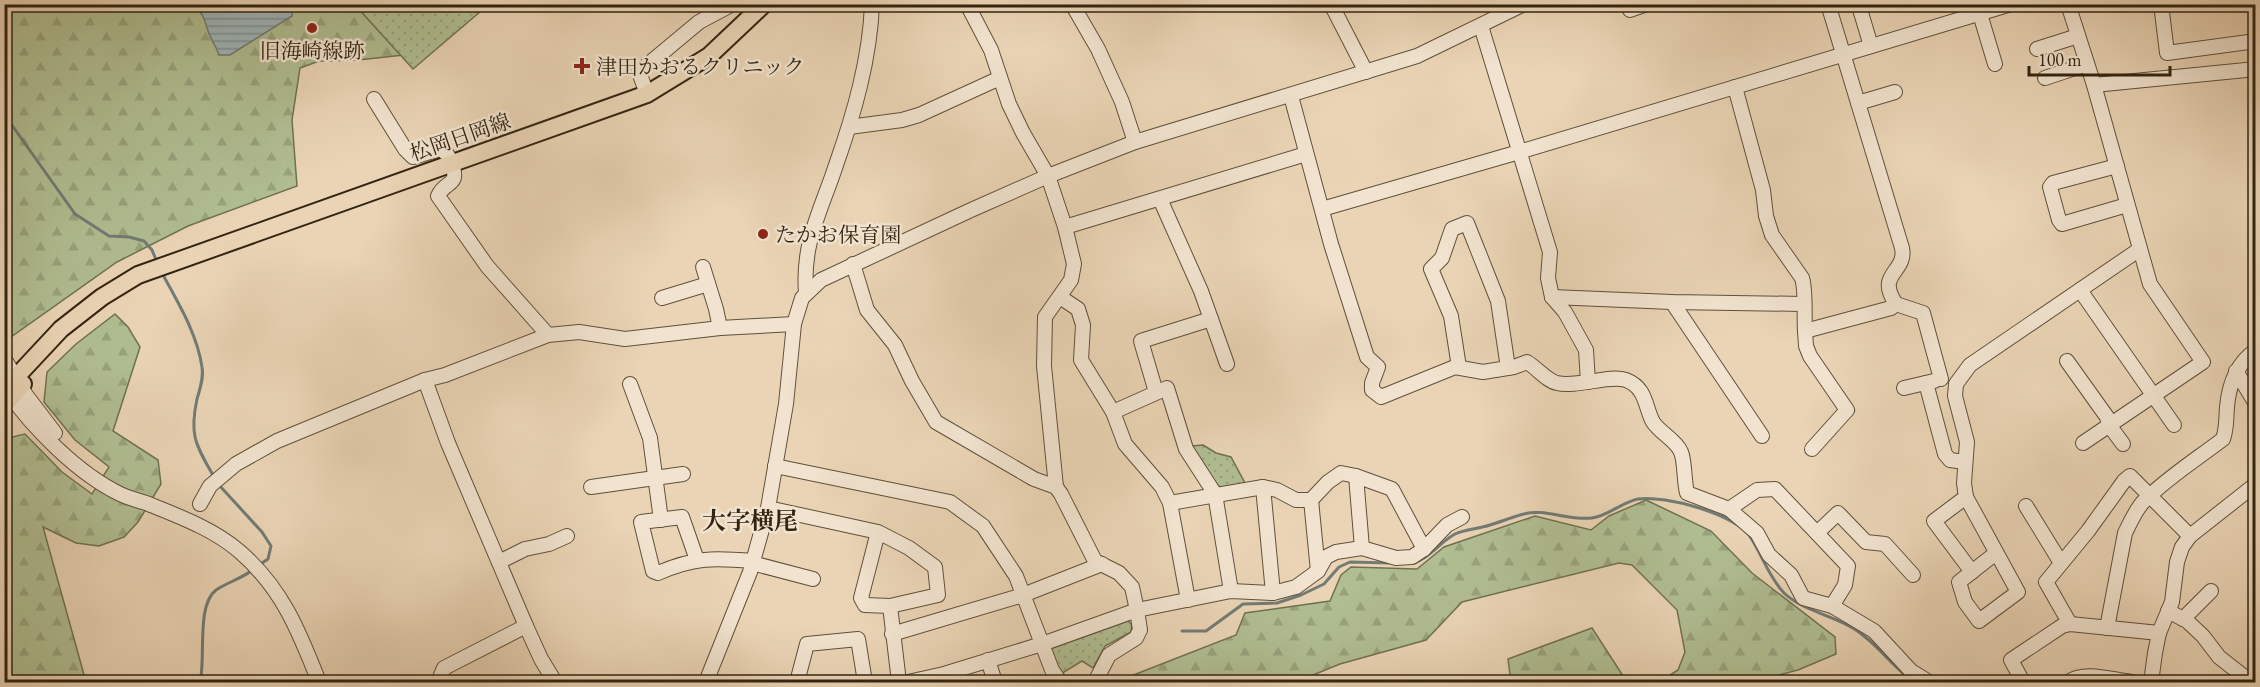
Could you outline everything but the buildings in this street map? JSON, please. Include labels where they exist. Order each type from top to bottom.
[{"type":"main road","name":"松岡日岡線","points":[[9,391],[40,364],[82,317],[141,282],[148,272],[288,220],[647,94],[709,56],[764,4]]},
{"type":"street","points":[[806,293],[804,268],[809,243],[818,209],[849,127],[869,40],[872,4]]},
{"type":"street","points":[[967,4],[991,50],[1009,104],[1048,176],[1065,227],[1074,264],[1071,280],[1045,317],[1044,356],[1056,487],[1095,561],[1119,573],[1132,586],[1140,630],[1136,638],[1110,655],[1095,682]]},
{"type":"street","points":[[1072,4],[1098,49],[1122,102],[1135,142]]},
{"type":"street","points":[[1331,4],[1366,72]]},
{"type":"street","points":[[705,682],[753,562],[768,508],[786,404],[794,324],[802,298],[821,280],[1048,176],[1135,142],[1417,56],[1524,4]]},
{"type":"street","points":[[1630,10],[1647,4]]},
{"type":"street","points":[[1828,4],[1904,255],[1888,283],[1888,292],[1896,304],[1923,313],[1941,379]]},
{"type":"street","points":[[1322,209],[2011,4]]},
{"type":"street","points":[[2068,4],[2094,85],[2150,284],[2203,362],[2083,443]]},
{"type":"street","points":[[2161,4],[2167,53],[2203,50],[2256,41]]},
{"type":"street","points":[[647,94],[639,72],[699,22],[730,5],[741,16],[745,24]]},
{"type":"street","points":[[1859,6],[1871,46]]},
{"type":"street","points":[[1980,14],[1995,64]]},
{"type":"street","points":[[1482,26],[1550,252],[1548,279],[1552,297],[1565,312],[1586,350],[1588,382]]},
{"type":"street","points":[[2037,49],[2078,36]]},
{"type":"street","points":[[2203,50],[2208,74]]},
{"type":"street","points":[[2045,78],[2087,64]]},
{"type":"street","points":[[2094,85],[2256,69]]},
{"type":"street","points":[[849,127],[902,120],[919,115],[1000,78]]},
{"type":"street","points":[[1735,87],[1763,190],[1766,216],[1772,235],[1802,278],[1805,286],[1803,304],[1806,346],[1810,356],[1847,410],[1812,449]]},
{"type":"street","points":[[1858,103],[1895,92]]},
{"type":"street","points":[[1291,96],[1305,154],[1367,357],[1378,367],[1371,383],[1372,390],[1382,397],[1455,367],[1483,372],[1527,362],[1538,368],[1554,383],[1566,385],[1625,380],[1637,388],[1647,400],[1653,421],[1683,455],[1687,494],[1729,509],[1757,533],[1769,555],[1791,575],[1803,598],[1832,606],[1874,631],[1911,671],[1929,682]]},
{"type":"street","points":[[374,99],[405,149],[413,157],[440,149],[448,154],[455,175],[454,180],[438,196],[488,266],[548,335]]},
{"type":"street","points":[[1065,227],[1305,154]]},
{"type":"street","points":[[2116,166],[2053,183],[2050,187],[2059,220],[2062,224],[2127,205]]},
{"type":"street","points":[[1160,199],[1201,291],[1227,364]]},
{"type":"street","points":[[1459,367],[1451,316],[1431,269],[1442,258],[1452,229],[1467,224],[1497,301],[1508,368]]},
{"type":"street","points":[[1996,553],[1959,582],[1965,602],[1979,621],[2018,592],[1966,497],[1966,442],[1955,396],[1956,384],[1970,365],[2140,249]]},
{"type":"street","points":[[853,264],[867,310],[895,345],[912,381],[936,422],[1034,478],[1056,487]]},
{"type":"street","points":[[703,267],[720,328]]},
{"type":"street","points":[[662,298],[708,284]]},
{"type":"street","points":[[2080,290],[2174,425]]},
{"type":"street","points":[[1060,297],[1078,309],[1083,325],[1081,360],[1113,412],[1125,444],[1162,487],[1170,503],[1188,600]]},
{"type":"street","points":[[1552,297],[1803,304]]},
{"type":"street","points":[[1671,302],[1762,435]]},
{"type":"street","points":[[1805,331],[1891,308],[1896,304]]},
{"type":"street","points":[[1155,392],[1141,341],[1211,319]]},
{"type":"street","points":[[200,504],[210,486],[236,464],[277,441],[425,380],[445,375],[548,335],[579,332],[625,339],[720,328],[794,324]]},
{"type":"street","points":[[2107,628],[2125,533],[2143,502],[2223,439],[2227,429],[2230,391],[2236,371],[2243,359],[2256,350]]},
{"type":"street","points":[[4,358],[9,391],[100,478],[121,495],[193,522],[239,551],[263,575],[291,614],[319,682]]},
{"type":"street","points":[[2067,361],[2107,417],[2109,425],[2123,444]]},
{"type":"street","points":[[2236,371],[2256,404]]},
{"type":"street","points":[[1904,388],[1941,379],[1956,384]]},
{"type":"street","points":[[425,380],[448,443],[540,659],[555,682]]},
{"type":"street","points":[[1926,383],[1945,454],[1950,460],[1965,462]]},
{"type":"street","points":[[630,384],[650,438],[661,520]]},
{"type":"street","points":[[1113,412],[1167,388],[1186,449],[1215,494],[1231,591]]},
{"type":"street","points":[[775,466],[950,502],[982,526],[1016,576],[1052,670],[1060,682]]},
{"type":"street","points":[[1170,503],[1263,488],[1277,490],[1296,500],[1311,500],[1328,482],[1341,473],[1392,489],[1424,549]]},
{"type":"street","points":[[591,487],[683,474]]},
{"type":"street","points":[[1356,476],[1362,548]]},
{"type":"street","points":[[2070,624],[2046,582],[2130,476],[2190,536]]},
{"type":"street","points":[[2151,682],[2159,633],[2172,602],[2177,562],[2182,547],[2190,536],[2256,484]]},
{"type":"street","points":[[1263,488],[1273,593]]},
{"type":"street","points":[[1729,509],[1756,490],[1775,489],[1848,566],[1845,585],[1832,606]]},
{"type":"street","points":[[1966,497],[1934,521],[1972,572]]},
{"type":"street","points":[[1311,500],[1318,571]]},
{"type":"street","points":[[2026,506],[2061,563]]},
{"type":"street","points":[[768,508],[878,532],[909,548],[935,567],[938,595],[890,606],[865,605],[861,598],[878,532]]},
{"type":"street","points":[[1816,533],[1839,513],[1866,542],[1885,544],[1913,575]]},
{"type":"street","points":[[908,682],[944,674],[1042,644],[1137,610],[1231,591],[1273,593],[1296,587],[1318,571],[1326,557],[1336,552],[1362,548],[1396,558],[1412,556],[1424,549],[1447,525],[1462,517]]},
{"type":"street","points":[[697,560],[682,518],[641,522],[653,571],[658,573],[681,563],[716,558],[753,562],[813,579]]},
{"type":"street","points":[[500,562],[525,549],[549,544],[567,536]]},
{"type":"street","points":[[892,634],[1023,595],[1102,564]]},
{"type":"street","points":[[2183,619],[2211,591]]},
{"type":"street","points":[[890,606],[899,682]]},
{"type":"street","points":[[2168,612],[2183,619],[2204,636],[2219,657],[2251,682]]},
{"type":"street","points":[[2023,682],[2011,660],[2054,629],[2070,624],[2159,633]]},
{"type":"street","points":[[444,682],[441,675],[444,668],[526,626]]},
{"type":"street","points":[[798,682],[807,644],[858,639],[865,682]]},
{"type":"street","points":[[988,660],[995,682]]},
{"type":"street","points":[[2068,682],[2077,677],[2086,676],[2132,682]]},
{"type":"green space","points":[[5,5],[467,5],[422,53],[358,60],[319,61],[300,68],[292,120],[297,186],[188,226],[117,262],[8,339],[5,332]]},
{"type":"green space","points":[[355,5],[488,5],[413,69]]},
{"type":"green space","points":[[115,314],[128,327],[140,347],[113,431],[158,460],[161,484],[138,522],[124,537],[99,546],[76,543],[43,527],[86,682],[5,682],[4,439],[25,434],[62,472],[92,494],[109,467],[75,440],[44,402],[47,372],[76,344]]},
{"type":"green space","points":[[1203,445],[1216,453],[1231,457],[1245,483],[1222,488],[1215,484],[1192,446]]},
{"type":"green space","points":[[1646,500],[1711,531],[1752,573],[1835,637],[1836,654],[1798,670],[1752,682],[1659,682],[1678,670],[1685,652],[1677,610],[1632,565],[1619,563],[1462,602],[1426,640],[1340,664],[1296,682],[1124,682],[1131,676],[1236,635],[1245,613],[1330,601],[1341,575],[1351,567],[1417,569],[1444,547],[1535,516],[1591,530],[1609,516]]},
{"type":"green space","points":[[1128,621],[1132,625],[1131,632],[1105,646],[1093,668],[1082,661],[1061,674],[1050,649]]},
{"type":"green space","points":[[1592,628],[1627,682],[1511,682],[1508,659]]},
{"type":"water","points":[[194,5],[290,5],[293,8],[292,16],[230,55],[219,55],[203,17]]},
{"type":"waterway","points":[[4,114],[75,214],[109,236],[129,237],[144,241],[152,250],[157,262]]},
{"type":"waterway","points":[[162,273],[186,318],[200,354],[202,375],[194,432],[199,448],[214,477]]},
{"type":"waterway","points":[[219,485],[262,532],[271,546],[268,559],[259,565]]},
{"type":"waterway","points":[[1414,563],[1420,561],[1455,534],[1520,515],[1547,513],[1574,518],[1592,518],[1604,515],[1638,499],[1682,503],[1716,514],[1743,529],[1751,538],[1770,574],[1784,593],[1802,605],[1855,629],[1914,682]]},
{"type":"waterway","points":[[1182,631],[1206,631],[1243,604],[1277,603],[1301,595],[1324,584],[1339,567],[1350,562],[1389,563]]},
{"type":"waterway","points":[[200,682],[204,620],[210,597],[216,590],[254,569]]},
{"type":"place","name":"旧海崎線跡","points":[[312,28]]},
{"type":"place","name":"津田かおるクリニック","points":[[582,66]]},
{"type":"place","name":"たかお保育園","points":[[763,234]]},
{"type":"district","name":"大字横尾","points":[[750,520]]}]
